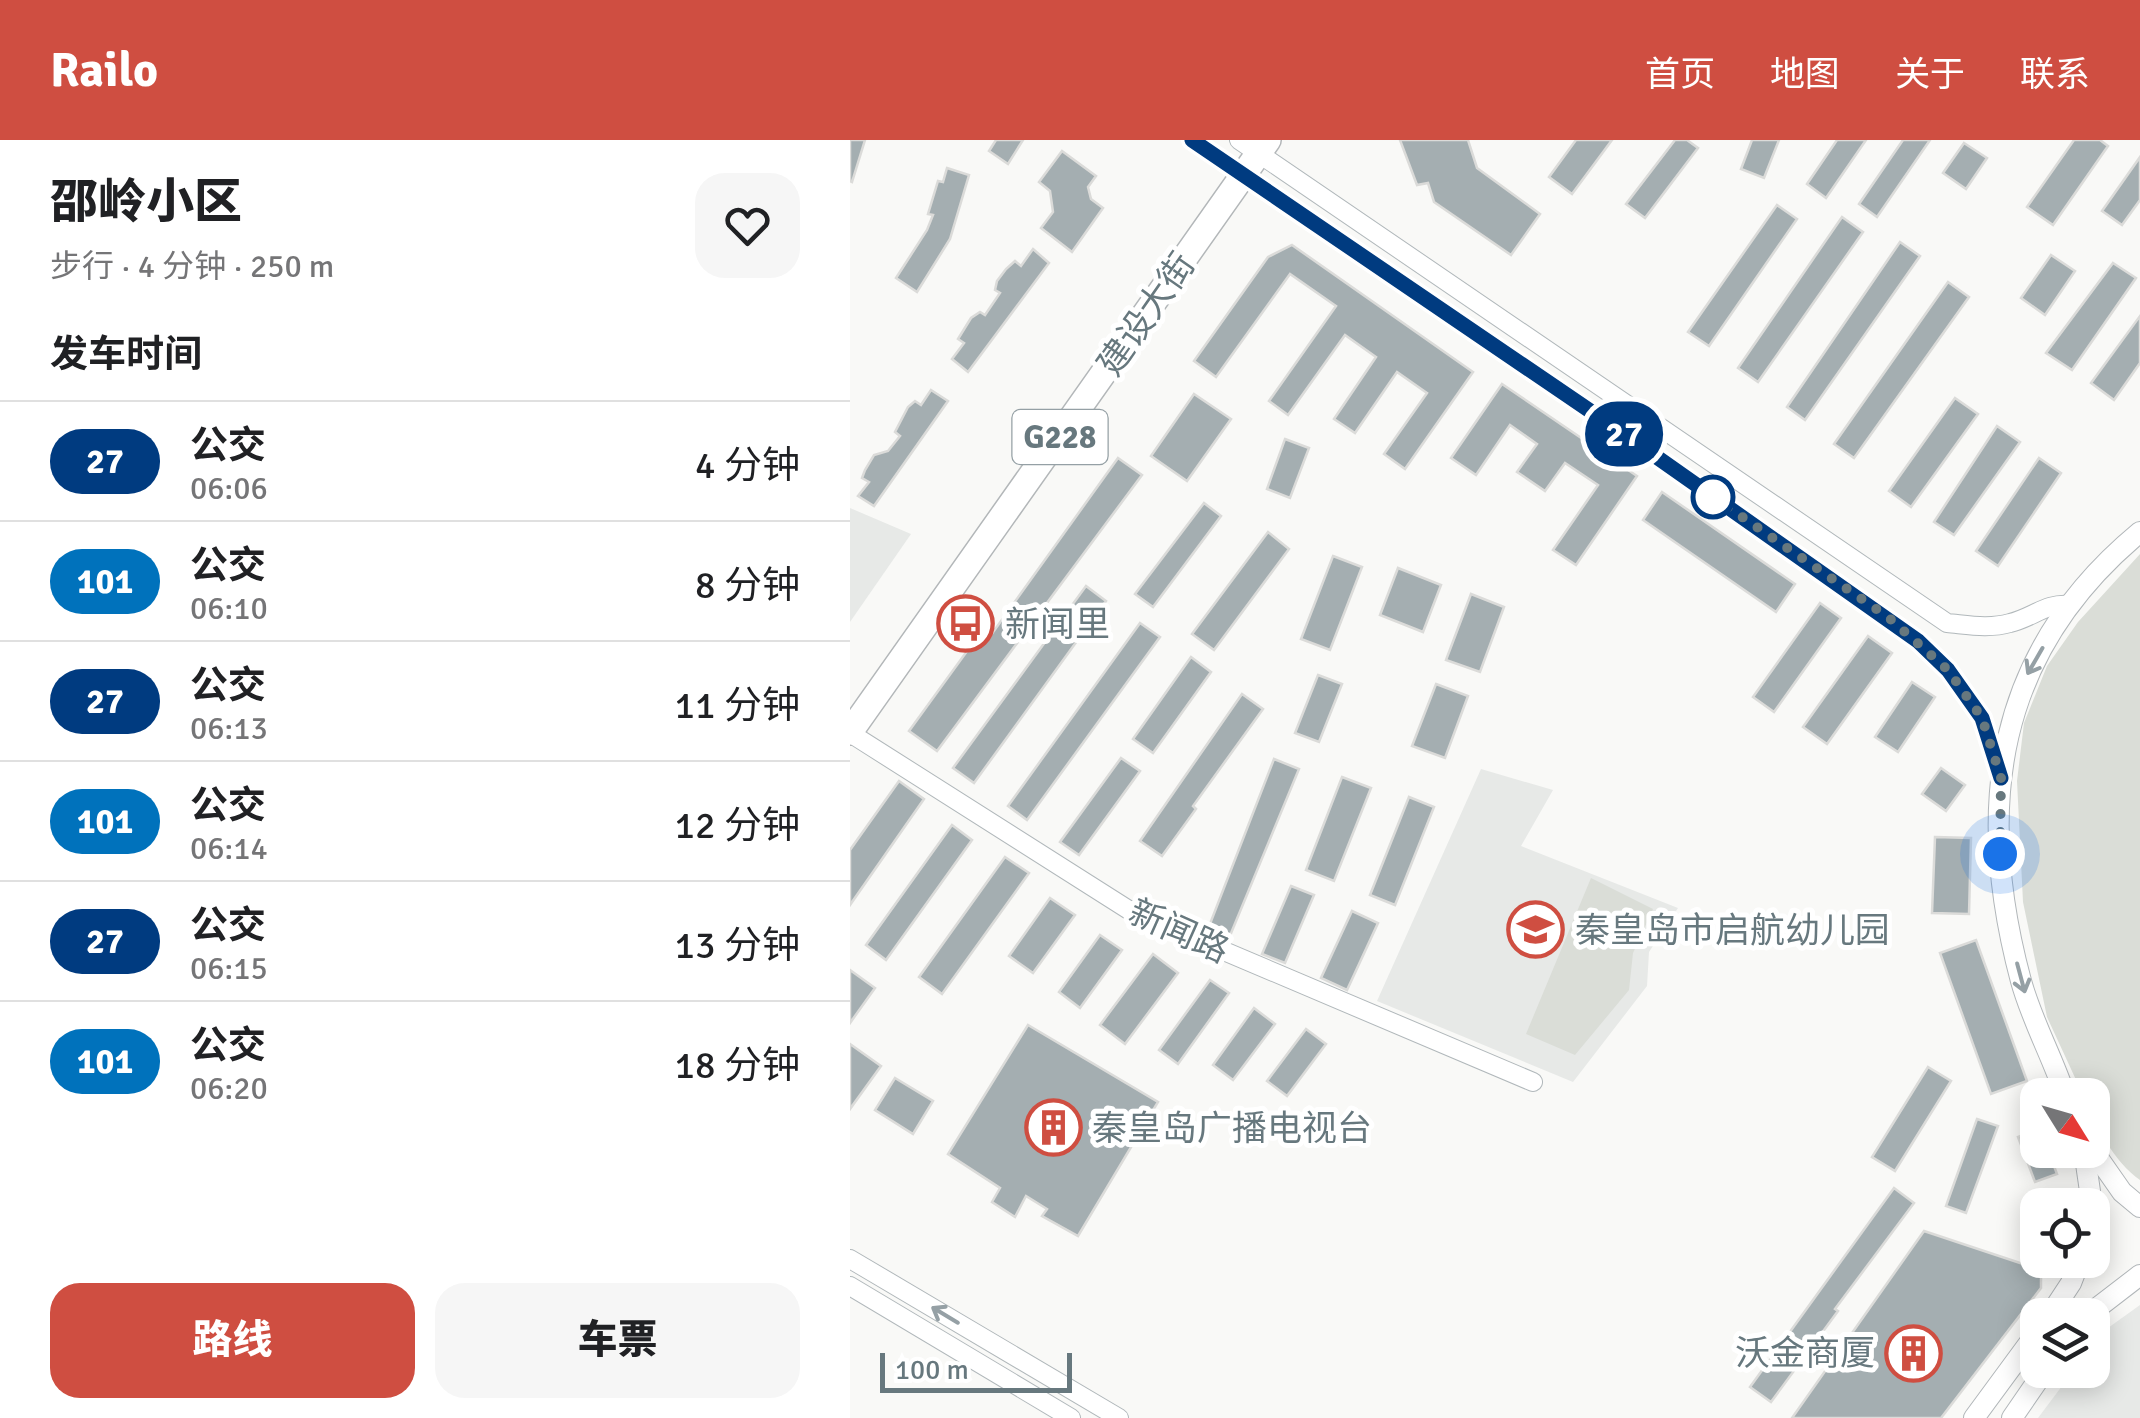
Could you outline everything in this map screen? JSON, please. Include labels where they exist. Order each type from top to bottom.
[{"type":"highway","name":"建设大街","points":[[850,732],[1243,176],[1255,144]]},
{"type":"main road","points":[[1192,140],[1640,445],[1918,641],[1948,670],[1982,718],[2001,778]]},
{"type":"main road","points":[[1255,144],[1947,623],[1986,627],[2014,622],[2057,603],[2070,605]]},
{"type":"main road","points":[[2058,1078],[2022,984],[2010,931],[2000,854],[2001,778],[2010,719],[2026,676],[2070,605],[2110,557],[2140,532]]},
{"type":"main road","name":"新闻路","points":[[850,732],[1132,912],[1533,1082]]},
{"type":"main road","points":[[2106,1168],[2122,1192],[2140,1207]]},
{"type":"main road","points":[[850,1259],[1119,1418]]},
{"type":"main road","points":[[2110,1298],[2140,1275]]},
{"type":"main road","points":[[850,1286],[1071,1418]]},
{"type":"main road","points":[[1974,1418],[2020,1355]]},
{"type":"main road","points":[[2012,1418],[2033,1388]]},
{"type":"shaded area","points":[[850,508],[911,534],[850,622]]},
{"type":"shaded area","points":[[2140,554],[2140,1180],[2110,1146],[2110,1078],[2075,1078],[2047,1017],[2023,902],[2017,781],[2024,723],[2047,666],[2078,622]]},
{"type":"shaded area","name":"秦皇岛市启航幼儿园","points":[[1481,769],[1553,790],[1521,846],[1678,908],[1649,952],[1647,986],[1573,1082],[1377,1001]]},
{"type":"shaded area","points":[[1591,878],[1653,909],[1633,953],[1629,990],[1575,1055],[1526,1034]]},
{"type":"shaded area","points":[[2140,1305],[2140,1418],[2038,1418],[2060,1388],[2110,1388],[2110,1327]]},
{"type":"building","points":[[850,140],[865,140],[852,182],[850,181]]},
{"type":"building","points":[[996,140],[1023,140],[1008,164],[989,151]]},
{"type":"building","points":[[1400,140],[1468,140],[1477,168],[1540,214],[1511,255],[1434,202],[1428,183],[1417,185]]},
{"type":"building","points":[[1576,140],[1612,140],[1572,194],[1549,177]]},
{"type":"building","points":[[1675,140],[1687,140],[1698,148],[1645,218],[1626,204]]},
{"type":"building","points":[[1752,140],[1779,140],[1764,178],[1741,169]]},
{"type":"building","points":[[1837,140],[1866,140],[1826,198],[1807,184]]},
{"type":"building","points":[[1903,140],[1930,140],[1877,217],[1859,204]]},
{"type":"building","points":[[2074,140],[2100,140],[2108,146],[2053,225],[2027,207]]},
{"type":"building","points":[[1964,143],[1987,158],[1966,189],[1943,173]]},
{"type":"building","points":[[1062,151],[1096,176],[1088,187],[1091,199],[1103,208],[1072,252],[1041,228],[1053,212],[1050,191],[1039,182]]},
{"type":"building","points":[[2140,157],[2140,200],[2122,225],[2102,211]]},
{"type":"building","points":[[947,168],[969,175],[950,239],[917,292],[896,278],[927,230],[938,181],[943,182]]},
{"type":"building","points":[[1777,205],[1797,219],[1709,346],[1688,332]]},
{"type":"building","points":[[1842,217],[1863,232],[1758,382],[1738,368]]},
{"type":"building","points":[[1900,242],[1920,256],[1805,420],[1787,407]]},
{"type":"building","points":[[1292,245],[1473,372],[1405,469],[1384,454],[1427,393],[1397,372],[1355,433],[1334,419],[1376,357],[1345,335],[1288,415],[1269,401],[1336,306],[1290,274],[1216,377],[1194,361],[1268,257]]},
{"type":"building","points":[[1033,249],[1049,263],[968,372],[952,359],[964,343],[958,339],[971,318],[980,312],[985,315],[1000,293],[995,290],[997,281],[1006,269],[1015,261],[1021,266]]},
{"type":"building","points":[[2051,255],[2075,271],[2045,315],[2021,298]]},
{"type":"building","points":[[2113,263],[2136,278],[2072,370],[2046,353]]},
{"type":"building","points":[[1948,282],[1969,297],[1854,458],[1834,444]]},
{"type":"building","points":[[2140,316],[2140,363],[2114,400],[2091,383]]},
{"type":"building","points":[[1502,384],[1637,476],[1576,565],[1553,550],[1598,485],[1565,463],[1545,491],[1517,472],[1537,444],[1510,425],[1476,475],[1451,458]]},
{"type":"building","points":[[931,390],[948,401],[874,506],[858,496],[869,482],[862,478],[865,470],[874,455],[888,451],[900,436],[895,432],[908,407],[915,401],[921,405]]},
{"type":"building","points":[[1194,394],[1231,419],[1187,481],[1151,456]]},
{"type":"building","points":[[1955,398],[1978,414],[1911,507],[1889,491]]},
{"type":"building","points":[[1997,426],[2020,442],[1954,535],[1934,522]]},
{"type":"building","points":[[1285,439],[1309,448],[1290,498],[1267,489]]},
{"type":"building","points":[[1118,458],[1142,475],[937,751],[909,731],[978,636],[986,642]]},
{"type":"building","points":[[2039,458],[2061,473],[1998,566],[1976,551]]},
{"type":"building","points":[[1662,492],[1795,584],[1776,612],[1643,520]]},
{"type":"building","points":[[1204,503],[1221,516],[1153,607],[1135,594]]},
{"type":"building","points":[[1268,532],[1289,549],[1214,650],[1192,634]]},
{"type":"building","points":[[1333,556],[1362,567],[1330,650],[1301,639]]},
{"type":"building","points":[[1398,568],[1441,585],[1423,632],[1380,615]]},
{"type":"building","points":[[1086,586],[1106,601],[974,783],[953,768]]},
{"type":"building","points":[[1471,594],[1504,607],[1480,672],[1446,660]]},
{"type":"building","points":[[1820,603],[1841,618],[1774,712],[1753,697]]},
{"type":"building","points":[[1140,623],[1160,637],[1027,820],[1008,806]]},
{"type":"building","points":[[1868,636],[1892,653],[1827,744],[1803,727]]},
{"type":"building","points":[[1191,657],[1211,672],[1153,753],[1133,739]]},
{"type":"building","points":[[1318,675],[1342,684],[1319,742],[1295,733]]},
{"type":"building","points":[[1912,682],[1935,697],[1898,752],[1875,737]]},
{"type":"building","points":[[1436,684],[1468,696],[1445,758],[1412,746]]},
{"type":"building","points":[[1242,694],[1263,709],[1162,856],[1140,841]]},
{"type":"building","points":[[1121,758],[1140,771],[1079,855],[1060,842]]},
{"type":"building","points":[[1274,759],[1299,769],[1229,938],[1208,929]]},
{"type":"building","points":[[1941,768],[1965,785],[1946,811],[1922,794]]},
{"type":"building","points":[[1342,777],[1371,788],[1334,881],[1306,870]]},
{"type":"building","points":[[899,781],[924,799],[850,905],[850,850]]},
{"type":"building","points":[[1409,797],[1434,807],[1395,905],[1370,895]]},
{"type":"building","points":[[952,825],[972,840],[886,960],[866,945]]},
{"type":"building","points":[[1935,837],[1971,838],[1969,914],[1932,913]]},
{"type":"building","points":[[1005,857],[1029,873],[942,994],[919,977]]},
{"type":"building","points":[[1291,886],[1314,895],[1285,963],[1262,954]]},
{"type":"building","points":[[1050,898],[1075,915],[1033,973],[1009,956]]},
{"type":"building","points":[[1352,911],[1378,923],[1347,990],[1321,978]]},
{"type":"building","points":[[1100,935],[1122,950],[1080,1008],[1059,992]]},
{"type":"building","points":[[1976,940],[2026,1078],[2020,1078],[2020,1084],[1991,1094],[1940,953]]},
{"type":"building","points":[[1153,954],[1178,973],[1125,1044],[1100,1025]]},
{"type":"building","points":[[850,970],[875,988],[850,1023]]},
{"type":"building","points":[[1210,980],[1229,993],[1178,1064],[1159,1050]]},
{"type":"building","points":[[1254,1008],[1275,1024],[1233,1080],[1213,1065]]},
{"type":"building","name":"秦皇岛广播电视台","points":[[1028,1025],[1158,1102],[1078,1236],[1042,1216],[1047,1209],[1026,1196],[1015,1217],[992,1202],[1000,1188],[948,1154]]},
{"type":"building","points":[[1306,1029],[1326,1044],[1287,1096],[1267,1081]]},
{"type":"building","points":[[850,1044],[881,1066],[850,1109]]},
{"type":"building","points":[[1928,1067],[1951,1081],[1895,1171],[1872,1157]]},
{"type":"building","points":[[895,1078],[933,1101],[913,1134],[875,1110]]},
{"type":"building","points":[[1977,1119],[1998,1126],[1966,1213],[1946,1206]]},
{"type":"building","points":[[2030,1168],[2055,1168],[2057,1174],[2035,1182]]},
{"type":"building","points":[[1894,1188],[1914,1203],[1771,1402],[1750,1387]]},
{"type":"building","name":"沃金商厦","points":[[1924,1231],[2020,1263],[2020,1278],[2041,1278],[2041,1288],[2033,1298],[2020,1298],[2020,1315],[1941,1418],[1792,1418]]},
{"type":"bus line","name":"27","points":[[1192,140],[1888,617],[1948,670],[1982,718],[2001,778]]},
{"type":"place","name":"新闻里","points":[[966,624]]},
{"type":"place","name":"秦皇岛市启航幼儿园","points":[[1536,930]]},
{"type":"place","name":"秦皇岛广播电视台","points":[[1053,1128]]},
{"type":"place","name":"沃金商厦","points":[[1914,1353]]},
{"type":"route","points":[[1713,497],[1888,617],[1948,670],[1982,718],[2001,778],[2000,854]]}]
